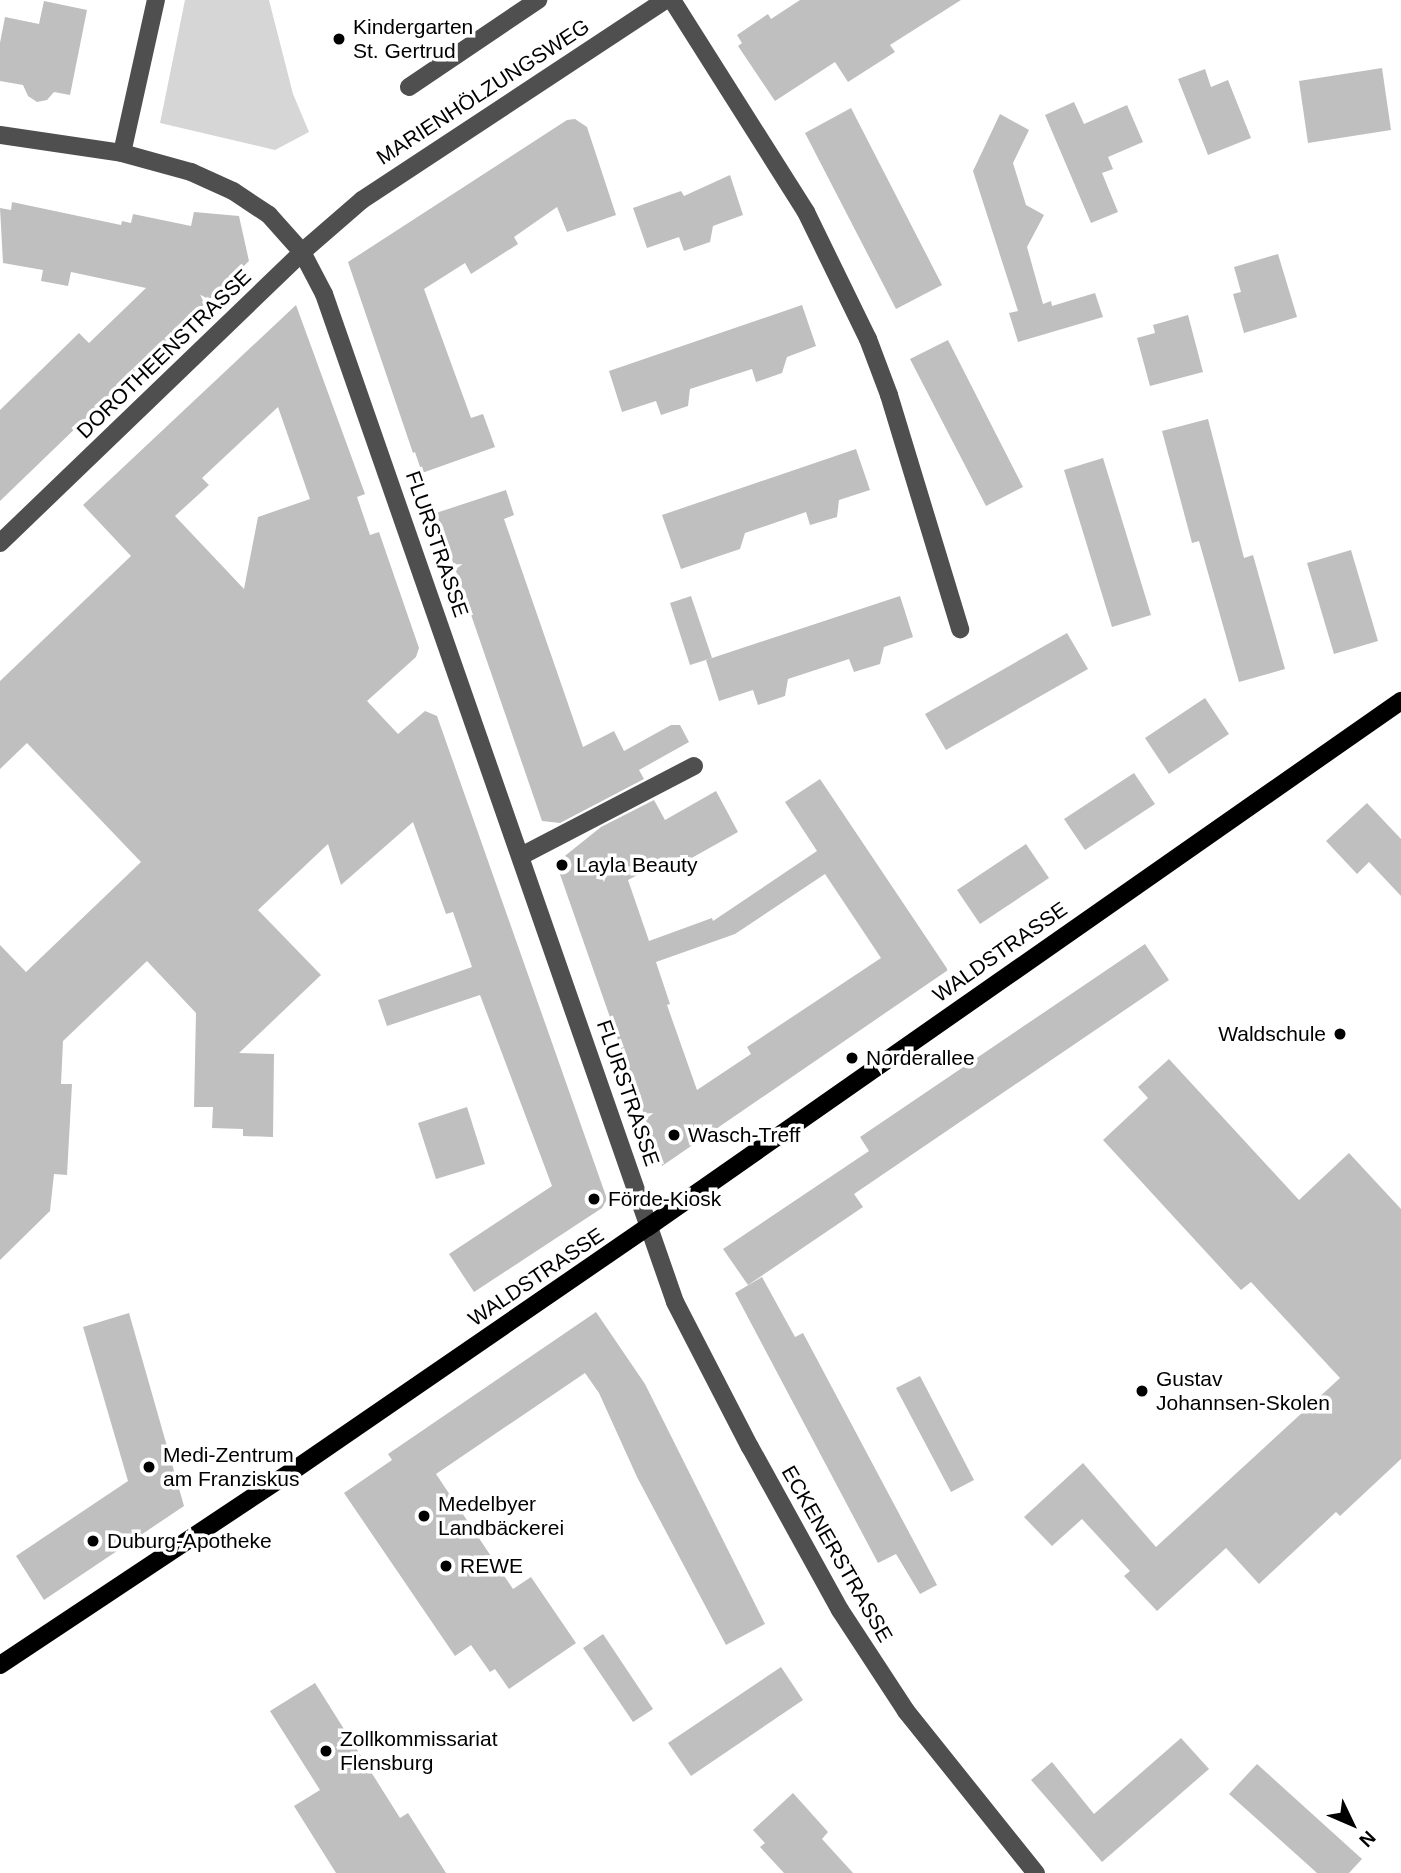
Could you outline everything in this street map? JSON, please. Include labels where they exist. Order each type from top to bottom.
[{"type":"main road","name":"WALDSTRASSE","points":[[0,1665],[294,1470],[648,1227],[1401,701]]},
{"type":"street","points":[[122,153],[156,0]]},
{"type":"street","points":[[410,87],[538,0]]},
{"type":"street","name":"MARIENHÖLZUNGSWEG","points":[[362,200],[665,0]]},
{"type":"street","points":[[672,0],[806,212],[868,339],[889,395],[960,629]]},
{"type":"street","points":[[0,135],[122,153],[191,172],[233,191],[269,215],[302,252]]},
{"type":"street","name":"DOROTHEENSTRASSE","points":[[0,543],[302,252],[362,200]]},
{"type":"street","name":"FLURSTRASSE","points":[[302,252],[324,294],[648,1227]]},
{"type":"street","points":[[521,856],[694,766]]},
{"type":"street","name":"ECKENERSTRASSE","points":[[648,1227],[675,1302],[750,1447],[840,1611],[906,1711],[1036,1873]]},
{"type":"shaded area","points":[[185,0],[269,0],[293,94],[309,132],[275,150],[160,123]]},
{"type":"building","points":[[800,0],[961,0],[890,45],[895,52],[848,82],[835,62],[775,101],[738,46],[742,43],[737,35],[768,14],[771,19]]},
{"type":"building","points":[[44,1],[87,10],[70,95],[54,92],[47,100],[37,102],[28,96],[23,85],[0,81],[0,43],[5,17],[39,24]]},
{"type":"building","points":[[1382,68],[1391,130],[1308,143],[1299,81]]},
{"type":"building","points":[[1205,69],[1211,87],[1228,80],[1251,138],[1208,155],[1178,79]]},
{"type":"building","points":[[1074,102],[1084,124],[1127,105],[1143,142],[1108,157],[1113,169],[1102,173],[1118,212],[1091,223],[1045,115]]},
{"type":"building","points":[[851,108],[942,285],[896,309],[805,133]]},
{"type":"building","points":[[1000,114],[1029,130],[1013,163],[1026,205],[1044,215],[1027,247],[1043,304],[1051,301],[1052,306],[1095,293],[1103,317],[1018,342],[1009,313],[1018,311],[973,171]]},
{"type":"building","points":[[575,119],[587,127],[616,215],[567,232],[557,207],[514,237],[518,244],[471,274],[465,263],[424,289],[471,418],[483,414],[495,447],[422,473],[348,262],[567,120]]},
{"type":"building","points":[[730,175],[743,215],[713,226],[710,242],[684,251],[679,237],[647,248],[633,208],[681,191],[684,196]]},
{"type":"building","points":[[12,202],[121,225],[122,221],[131,223],[133,214],[191,226],[194,212],[239,216],[249,261],[0,501],[0,410],[79,333],[89,343],[146,288],[71,272],[68,286],[41,281],[43,270],[3,263],[0,208],[11,210]]},
{"type":"building","points":[[1278,254],[1297,317],[1244,333],[1233,294],[1241,292],[1234,267]]},
{"type":"building","points":[[296,305],[365,494],[357,497],[370,535],[379,532],[419,648],[416,657],[367,701],[398,734],[425,711],[437,716],[607,1199],[602,1208],[474,1292],[449,1254],[552,1186],[480,995],[387,1026],[378,1000],[472,967],[453,912],[446,914],[413,822],[341,885],[328,844],[258,910],[321,975],[239,1053],[274,1054],[273,1137],[243,1136],[243,1129],[212,1128],[213,1107],[194,1107],[196,1013],[147,961],[63,1041],[61,1084],[72,1084],[67,1175],[54,1174],[50,1211],[0,1260],[0,945],[26,972],[141,862],[27,743],[0,769],[0,681],[131,556],[83,505]],"holes":[[[278,407],[310,499],[258,517],[244,589],[175,516],[209,485],[202,478]]]},
{"type":"building","points":[[802,305],[816,346],[787,357],[782,373],[756,382],[752,369],[690,389],[688,406],[661,415],[656,401],[622,412],[609,371]]},
{"type":"building","points":[[1188,315],[1203,372],[1150,386],[1137,338],[1155,333],[1153,325]]},
{"type":"building","points":[[948,340],[1023,487],[986,506],[910,359]]},
{"type":"building","points":[[1208,419],[1244,558],[1253,555],[1285,669],[1239,682],[1199,541],[1192,543],[1162,431]]},
{"type":"building","points":[[856,449],[870,490],[839,500],[837,517],[810,525],[806,512],[745,533],[740,549],[681,569],[662,515]]},
{"type":"building","points":[[1103,458],[1151,615],[1112,627],[1064,470]]},
{"type":"building","points":[[506,490],[514,515],[504,519],[583,747],[614,731],[624,751],[671,725],[680,725],[689,742],[639,770],[644,779],[560,823],[542,821],[436,513]]},
{"type":"building","points":[[1351,550],[1378,641],[1334,654],[1307,563]]},
{"type":"building","points":[[691,596],[712,658],[690,665],[670,603]]},
{"type":"building","points":[[900,596],[913,637],[884,647],[880,664],[854,672],[849,659],[788,679],[785,696],[758,705],[753,690],[719,701],[706,660]]},
{"type":"building","points":[[1067,633],[1088,669],[946,750],[925,714]]},
{"type":"building","points":[[1205,698],[1229,734],[1169,774],[1145,738]]},
{"type":"building","points":[[1134,773],[1155,804],[1085,850],[1064,819]]},
{"type":"building","points":[[820,779],[948,970],[662,1166],[556,863],[601,827],[654,800],[665,820],[716,791],[738,832],[672,869],[668,859],[628,880],[649,941],[712,918],[713,921],[817,851],[785,802]],"holes":[[[825,874],[881,958],[747,1047],[751,1054],[697,1090],[667,1005],[670,1004],[656,962],[735,934]]]},
{"type":"building","points":[[1367,803],[1401,839],[1401,896],[1369,862],[1357,874],[1326,841]]},
{"type":"building","points":[[1026,844],[1049,878],[980,924],[957,890]]},
{"type":"building","points":[[1145,944],[1169,980],[854,1194],[863,1207],[748,1285],[723,1249],[869,1151],[860,1137]]},
{"type":"building","points":[[1169,1059],[1299,1200],[1349,1153],[1401,1209],[1401,1459],[1340,1516],[1336,1512],[1259,1584],[1226,1548],[1157,1611],[1124,1576],[1130,1571],[1082,1519],[1052,1546],[1024,1517],[1083,1463],[1156,1547],[1340,1378],[1251,1282],[1241,1290],[1103,1140],[1148,1098],[1138,1087]]},
{"type":"building","points":[[467,1107],[485,1164],[436,1179],[418,1123]]},
{"type":"building","points":[[762,1277],[795,1337],[803,1333],[937,1585],[920,1594],[896,1554],[878,1563],[735,1293]]},
{"type":"building","points":[[596,1312],[645,1384],[765,1624],[726,1645],[637,1477],[599,1393],[585,1373],[436,1474],[513,1589],[531,1577],[576,1643],[509,1689],[495,1669],[490,1672],[471,1645],[455,1656],[344,1493],[392,1460],[388,1454]]},
{"type":"building","name":"Medi-Zentrum am Franziskus","points":[[129,1313],[184,1506],[44,1600],[16,1556],[128,1481],[83,1327]]},
{"type":"building","points":[[920,1376],[974,1480],[951,1492],[896,1388]]},
{"type":"building","points":[[603,1634],[653,1709],[633,1722],[583,1648]]},
{"type":"building","points":[[781,1667],[803,1700],[691,1776],[668,1743]]},
{"type":"building","name":"Zollkommissariat Flensburg","points":[[315,1683],[400,1818],[408,1813],[446,1873],[336,1873],[294,1806],[320,1790],[270,1711]]},
{"type":"building","points":[[1181,1738],[1209,1769],[1102,1862],[1031,1780],[1052,1762],[1094,1814]]},
{"type":"building","points":[[1257,1764],[1362,1859],[1349,1873],[1317,1873],[1229,1794]]},
{"type":"building","points":[[793,1793],[828,1832],[822,1839],[853,1873],[784,1873],[760,1847],[765,1843],[753,1830]]},
{"type":"place","name":"Kindergarten St. Gertrud","points":[[339,39]]},
{"type":"place","name":"Layla Beauty","points":[[562,865]]},
{"type":"place","name":"Waldschule","points":[[1340,1034]]},
{"type":"place","name":"Norderallee","points":[[852,1058]]},
{"type":"place","name":"Wasch-Treff","points":[[674,1135]]},
{"type":"place","name":"Förde-Kiosk","points":[[594,1199]]},
{"type":"place","name":"Gustav Johannsen-Skolen","points":[[1142,1391]]},
{"type":"place","name":"Medi-Zentrum am Franziskus","points":[[149,1467]]},
{"type":"place","name":"Medelbyer Landbäckerei","points":[[424,1516]]},
{"type":"place","name":"Duburg-Apotheke","points":[[93,1541]]},
{"type":"place","name":"REWE","points":[[446,1566]]},
{"type":"place","name":"Zollkommissariat Flensburg","points":[[326,1751]]}]
